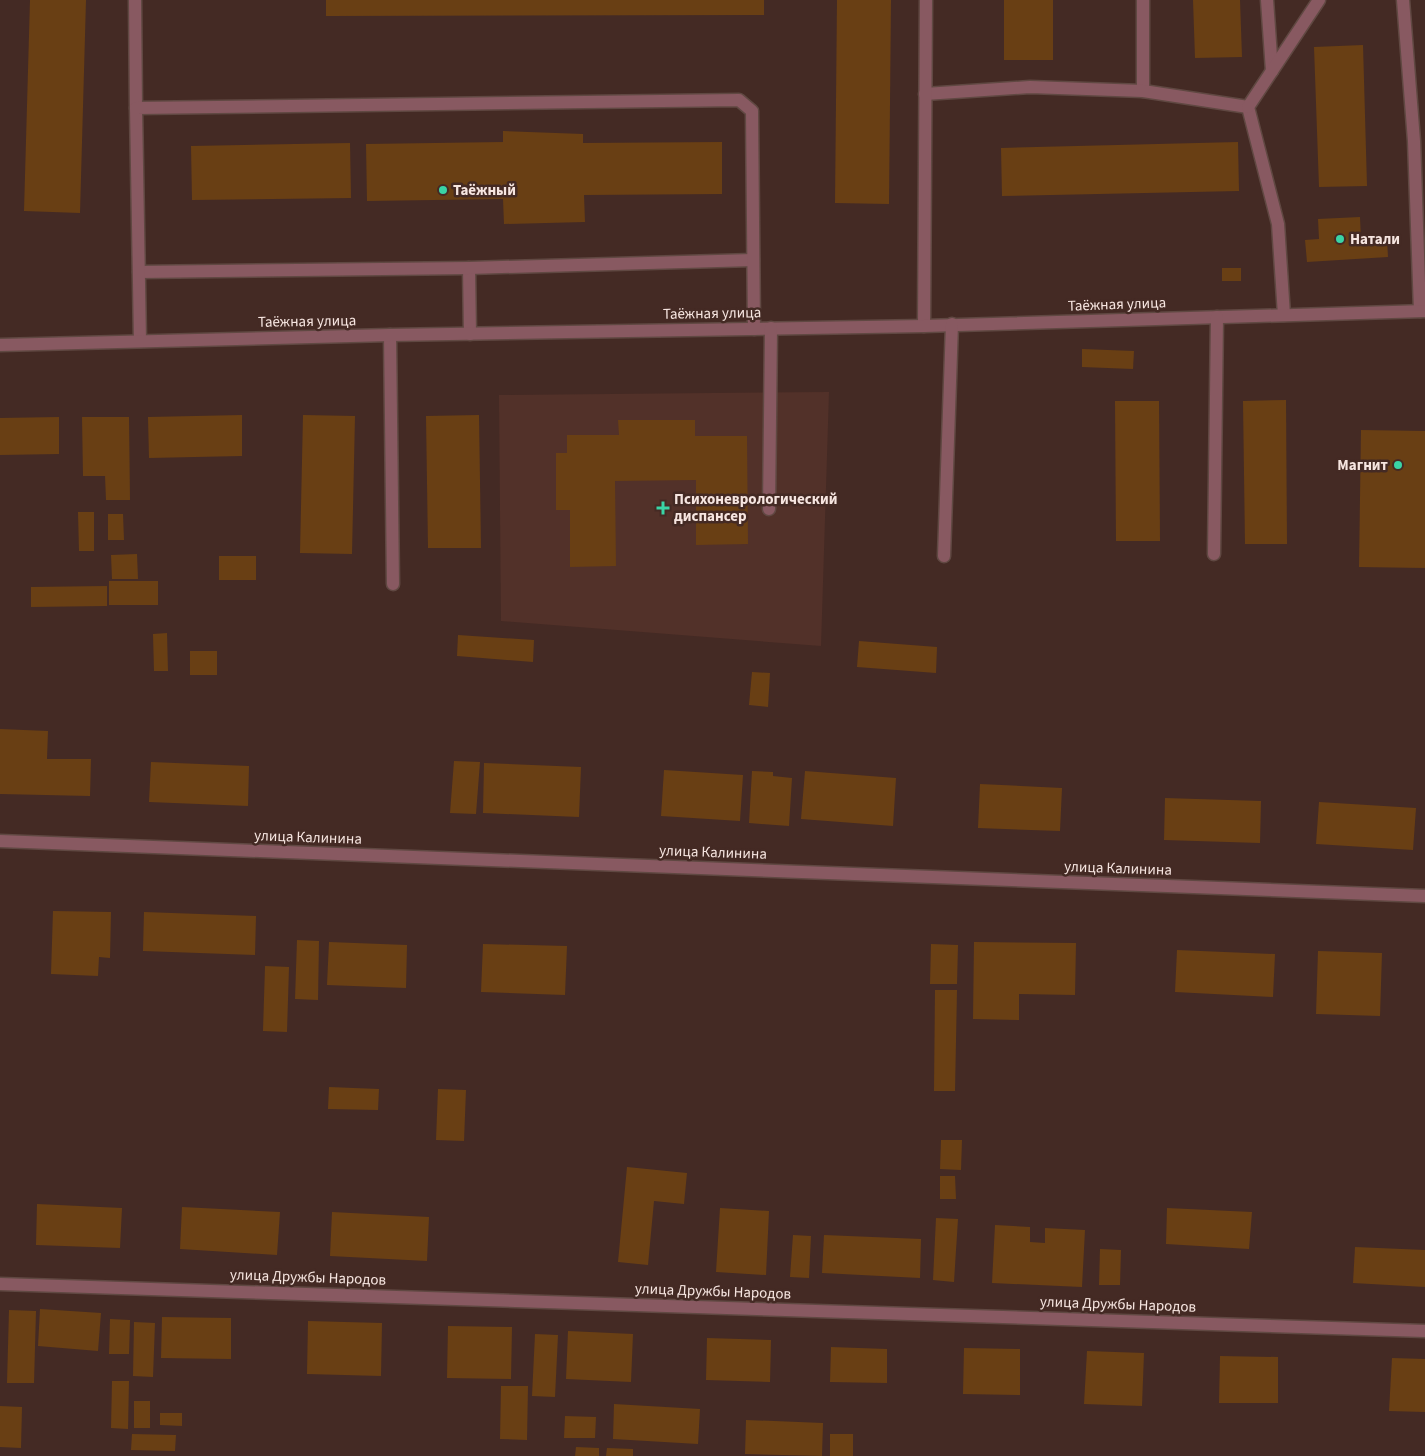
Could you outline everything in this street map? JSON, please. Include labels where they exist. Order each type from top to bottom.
[{"type":"street","points":[[135,0],[140,342]]},
{"type":"street","points":[[924,326],[926,0]]},
{"type":"street","points":[[1143,0],[1144,91]]},
{"type":"street","points":[[1267,0],[1272,71]]},
{"type":"street","points":[[1284,315],[1278,224],[1248,107],[1319,0]]},
{"type":"street","points":[[1403,0],[1414,141],[1422,311]]},
{"type":"street","points":[[925,94],[1030,87],[1144,91],[1248,107]]},
{"type":"street","points":[[136,108],[739,100],[752,111],[754,329]]},
{"type":"street","points":[[139,272],[469,268],[753,260]]},
{"type":"street","points":[[469,268],[470,334]]},
{"type":"street","name":"Таёжная улица","points":[[0,345],[390,335],[924,326],[1422,311]]},
{"type":"street","points":[[1214,554],[1217,317]]},
{"type":"street","points":[[944,556],[952,324]]},
{"type":"street","points":[[769,510],[771,328]]},
{"type":"street","points":[[390,335],[393,584]]},
{"type":"street","name":"улица Калинина","points":[[0,841],[1425,896]]},
{"type":"street","name":"улица Дружбы Народов","points":[[0,1284],[1425,1331]]},
{"type":"shaded area","name":"Психоневрологический диспансер","points":[[829,392],[821,646],[501,621],[499,395]]},
{"type":"building","points":[[30,0],[86,0],[80,213],[24,211]]},
{"type":"building","points":[[326,0],[764,0],[764,15],[326,16]]},
{"type":"building","points":[[837,0],[891,0],[889,204],[835,203]]},
{"type":"building","points":[[1004,0],[1053,0],[1053,60],[1004,60]]},
{"type":"building","points":[[1193,0],[1240,0],[1242,57],[1195,58]]},
{"type":"building","points":[[1363,45],[1367,186],[1319,187],[1314,47]]},
{"type":"building","points":[[503,131],[583,134],[583,143],[722,142],[722,194],[584,195],[585,222],[504,224],[503,199],[367,201],[366,144],[503,142]]},
{"type":"building","points":[[1238,142],[1239,191],[1002,196],[1001,148]]},
{"type":"building","points":[[350,143],[351,198],[192,200],[191,146]]},
{"type":"building","name":"Натали","points":[[1360,217],[1361,240],[1387,239],[1388,257],[1307,262],[1305,240],[1319,239],[1318,219]]},
{"type":"building","points":[[1222,268],[1241,268],[1241,281],[1222,281]]},
{"type":"building","points":[[1082,349],[1134,351],[1133,369],[1082,367]]},
{"type":"building","points":[[1286,400],[1287,544],[1245,544],[1243,401]]},
{"type":"building","points":[[1115,401],[1159,401],[1160,541],[1116,541]]},
{"type":"building","points":[[242,415],[242,456],[149,458],[148,417]]},
{"type":"building","points":[[303,415],[355,416],[352,554],[300,553]]},
{"type":"building","points":[[479,415],[481,548],[428,548],[426,416]]},
{"type":"building","points":[[59,417],[59,454],[0,455],[0,418]]},
{"type":"building","points":[[82,417],[129,417],[130,500],[106,500],[105,476],[83,476]]},
{"type":"building","points":[[618,420],[695,420],[695,436],[747,436],[748,544],[696,545],[696,480],[615,481],[616,566],[570,567],[570,510],[556,510],[556,453],[567,453],[567,435],[619,435]]},
{"type":"building","points":[[1361,430],[1425,431],[1425,568],[1359,567]]},
{"type":"building","points":[[78,512],[94,512],[94,551],[79,551]]},
{"type":"building","points":[[108,514],[123,514],[124,540],[108,540]]},
{"type":"building","points":[[137,554],[138,579],[112,579],[111,555]]},
{"type":"building","points":[[219,556],[256,556],[256,580],[219,580]]},
{"type":"building","points":[[109,581],[158,581],[158,605],[109,605]]},
{"type":"building","points":[[107,586],[107,606],[31,607],[31,587]]},
{"type":"building","points":[[167,633],[168,671],[154,671],[153,634]]},
{"type":"building","points":[[458,635],[534,640],[533,662],[457,656]]},
{"type":"building","points":[[859,641],[937,647],[936,673],[857,667]]},
{"type":"building","points":[[190,651],[217,651],[217,675],[190,675]]},
{"type":"building","points":[[752,672],[770,673],[768,707],[749,705]]},
{"type":"building","points":[[0,729],[48,731],[47,759],[91,759],[90,796],[0,794]]},
{"type":"building","points":[[454,761],[480,762],[476,814],[450,813]]},
{"type":"building","points":[[151,762],[249,766],[248,806],[149,802]]},
{"type":"building","points":[[484,763],[581,767],[579,817],[483,813]]},
{"type":"building","points":[[664,770],[743,775],[740,821],[661,816]]},
{"type":"building","points":[[752,771],[773,772],[773,776],[792,778],[789,826],[749,823]]},
{"type":"building","points":[[805,771],[896,778],[893,826],[801,819]]},
{"type":"building","points":[[980,784],[1062,788],[1060,831],[978,828]]},
{"type":"building","points":[[1165,798],[1261,801],[1260,843],[1164,840]]},
{"type":"building","points":[[1319,802],[1416,808],[1413,850],[1316,844]]},
{"type":"building","points":[[53,911],[111,912],[110,958],[99,957],[98,976],[51,974]]},
{"type":"building","points":[[144,912],[256,916],[255,955],[143,951]]},
{"type":"building","points":[[297,940],[319,941],[318,1000],[295,999]]},
{"type":"building","points":[[329,942],[407,945],[406,988],[327,985]]},
{"type":"building","points":[[974,942],[1076,943],[1075,995],[1019,994],[1019,1020],[973,1019]]},
{"type":"building","points":[[483,944],[567,946],[565,995],[481,992]]},
{"type":"building","points":[[931,944],[958,945],[957,984],[930,984]]},
{"type":"building","points":[[1177,950],[1275,954],[1273,997],[1175,992]]},
{"type":"building","points":[[1318,951],[1382,953],[1380,1016],[1316,1014]]},
{"type":"building","points":[[265,966],[289,967],[287,1032],[263,1031]]},
{"type":"building","points":[[935,990],[957,990],[955,1091],[934,1091]]},
{"type":"building","points":[[329,1087],[379,1089],[378,1110],[328,1109]]},
{"type":"building","points":[[438,1089],[466,1090],[464,1141],[436,1140]]},
{"type":"building","points":[[941,1140],[962,1140],[961,1170],[940,1169]]},
{"type":"building","points":[[627,1167],[687,1173],[684,1204],[654,1201],[648,1265],[618,1262]]},
{"type":"building","points":[[940,1176],[955,1176],[956,1199],[940,1199]]},
{"type":"building","points":[[37,1204],[122,1208],[120,1248],[36,1245]]},
{"type":"building","points":[[182,1207],[280,1212],[277,1255],[180,1249]]},
{"type":"building","points":[[720,1208],[769,1211],[766,1275],[716,1272]]},
{"type":"building","points":[[1167,1208],[1252,1212],[1249,1249],[1166,1244]]},
{"type":"building","points":[[332,1212],[429,1217],[427,1261],[330,1256]]},
{"type":"building","points":[[936,1218],[958,1219],[954,1282],[933,1280]]},
{"type":"building","points":[[995,1225],[1030,1227],[1030,1242],[1045,1243],[1045,1228],[1085,1230],[1082,1287],[992,1283]]},
{"type":"building","points":[[793,1235],[811,1236],[809,1278],[790,1277]]},
{"type":"building","points":[[824,1235],[921,1239],[920,1278],[822,1273]]},
{"type":"building","points":[[1355,1247],[1425,1250],[1425,1287],[1353,1283]]},
{"type":"building","points":[[1100,1249],[1121,1250],[1120,1285],[1099,1285]]},
{"type":"building","points":[[40,1309],[101,1313],[98,1351],[38,1346]]},
{"type":"building","points":[[9,1310],[36,1311],[34,1383],[7,1383]]},
{"type":"building","points":[[162,1317],[231,1318],[231,1359],[161,1358]]},
{"type":"building","points":[[110,1319],[130,1320],[129,1354],[109,1354]]},
{"type":"building","points":[[308,1321],[382,1323],[381,1376],[307,1374]]},
{"type":"building","points":[[134,1322],[155,1323],[153,1377],[133,1376]]},
{"type":"building","points":[[448,1326],[512,1327],[511,1379],[447,1378]]},
{"type":"building","points":[[568,1331],[633,1334],[631,1382],[566,1379]]},
{"type":"building","points":[[535,1334],[558,1335],[555,1397],[532,1396]]},
{"type":"building","points":[[707,1338],[771,1340],[770,1382],[706,1380]]},
{"type":"building","points":[[831,1347],[887,1349],[887,1383],[830,1382]]},
{"type":"building","points":[[964,1348],[1020,1349],[1020,1395],[963,1394]]},
{"type":"building","points":[[1087,1351],[1144,1353],[1142,1406],[1084,1404]]},
{"type":"building","points":[[1220,1356],[1278,1357],[1278,1403],[1219,1403]]},
{"type":"building","points":[[1392,1358],[1425,1359],[1425,1412],[1389,1411]]},
{"type":"building","points":[[112,1381],[129,1381],[128,1429],[111,1428]]},
{"type":"building","points":[[501,1386],[528,1386],[527,1440],[500,1439]]},
{"type":"building","points":[[134,1401],[150,1401],[150,1428],[134,1428]]},
{"type":"building","points":[[614,1404],[700,1409],[698,1444],[613,1439]]},
{"type":"building","points":[[0,1406],[22,1407],[21,1448],[0,1447]]},
{"type":"building","points":[[160,1413],[182,1413],[182,1426],[160,1425]]},
{"type":"building","points":[[565,1416],[596,1417],[595,1438],[564,1438]]},
{"type":"building","points":[[746,1420],[823,1423],[822,1456],[745,1454]]},
{"type":"building","points":[[132,1434],[176,1435],[175,1451],[131,1450]]},
{"type":"building","points":[[830,1434],[853,1434],[853,1456],[830,1456]]},
{"type":"building","points":[[576,1447],[599,1448],[599,1456],[575,1456]]},
{"type":"building","points":[[607,1448],[633,1449],[633,1456],[606,1456]]},
{"type":"place","name":"Таёжный","points":[[443,190]]},
{"type":"place","name":"Натали","points":[[1340,239]]},
{"type":"place","name":"Магнит","points":[[1398,465]]},
{"type":"place","name":"Психоневрологический диспансер","points":[[663,508]]}]
